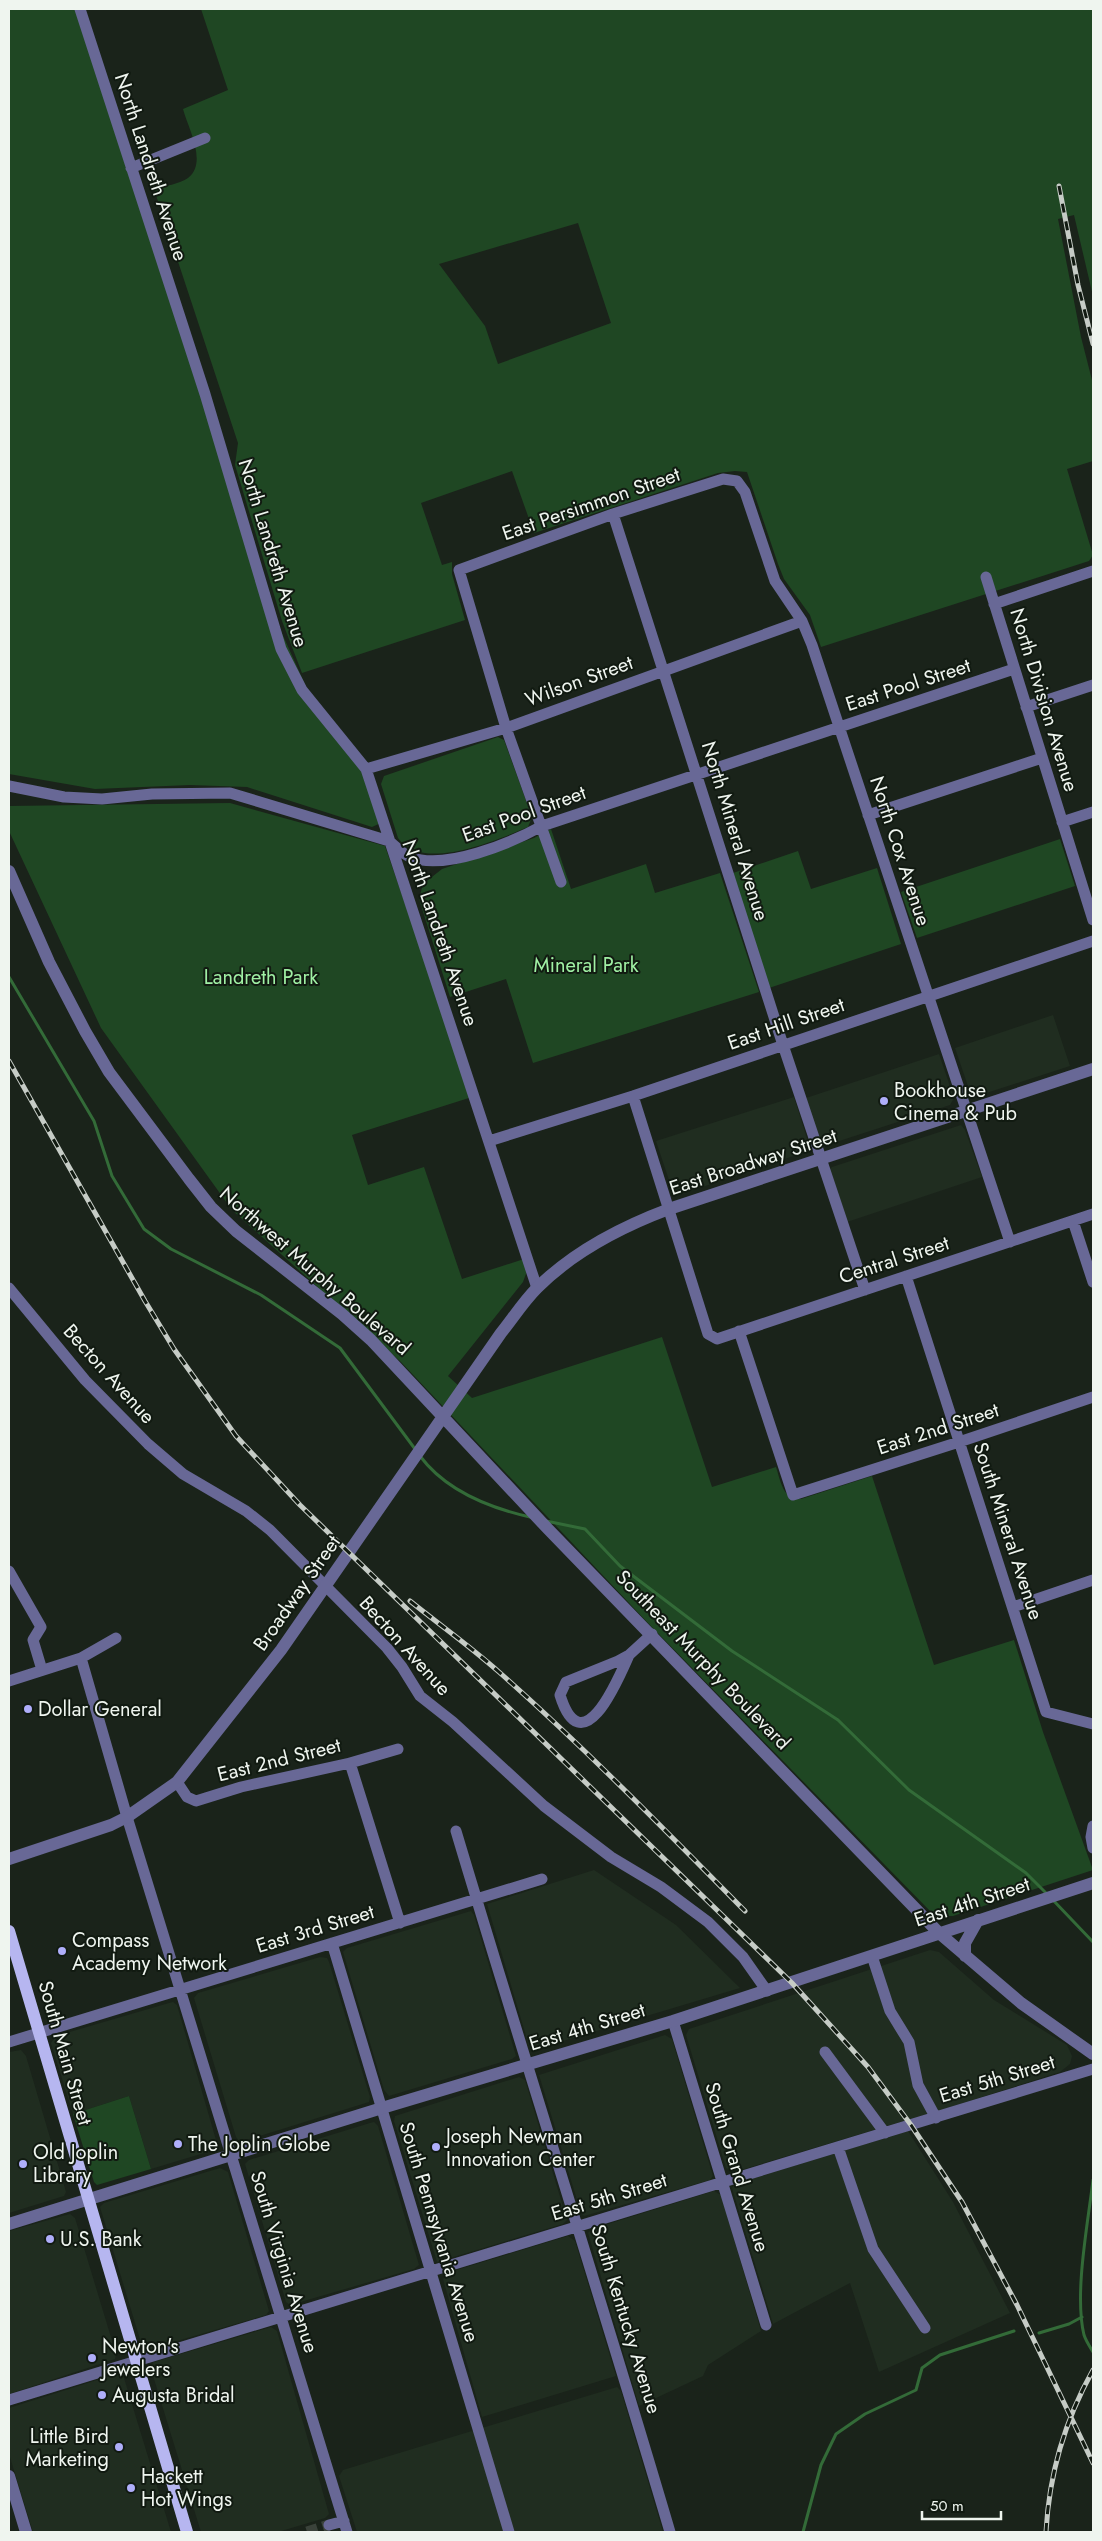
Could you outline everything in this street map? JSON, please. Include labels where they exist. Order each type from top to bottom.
[{"type":"main road","name":"South Main Street","points":[[9,1931],[187,2532]]},
{"type":"street","name":"North Landreth Avenue","points":[[80,9],[206,394],[281,649],[302,690],[366,770],[537,1288]]},
{"type":"street","points":[[131,168],[205,138]]},
{"type":"street","name":"East Persimmon Street","points":[[506,728],[459,570],[613,514],[722,479],[736,481]]},
{"type":"street","name":"North Cox Avenue","points":[[736,481],[745,492],[775,581],[802,621],[840,727],[1010,1242]]},
{"type":"street","name":"North Mineral Avenue","points":[[613,514],[665,669],[820,1159]]},
{"type":"street","points":[[994,604],[1093,571]]},
{"type":"street","name":"North Division Avenue","points":[[986,577],[1093,920]]},
{"type":"street","name":"Wilson Street","points":[[366,770],[506,728],[802,621]]},
{"type":"street","name":"East Pool Street","points":[[9,786],[64,797],[102,799],[152,794],[230,793],[389,841],[409,857],[439,861],[517,840],[542,826],[1014,669]]},
{"type":"street","points":[[1026,707],[1093,685]]},
{"type":"street","points":[[506,728],[561,882]]},
{"type":"street","points":[[868,816],[1042,758]]},
{"type":"street","points":[[1062,822],[1093,812]]},
{"type":"street","name":"Northwest Murphy Boulevard","points":[[9,871],[49,962],[109,1072],[211,1207],[236,1230],[342,1314],[371,1340],[417,1388]]},
{"type":"street","name":"East Hill Street","points":[[490,1141],[634,1096],[1093,941]]},
{"type":"street","name":"East Broadway Street","points":[[474,1370],[537,1288],[603,1238],[632,1223],[669,1209],[1093,1069]]},
{"type":"street","points":[[634,1096],[669,1209]]},
{"type":"street","points":[[820,1159],[865,1290]]},
{"type":"street","name":"Central Street","points":[[669,1209],[708,1334],[717,1339],[1093,1214]]},
{"type":"street","points":[[1073,1221],[1093,1282]]},
{"type":"street","name":"South Mineral Avenue","points":[[906,1276],[1046,1712],[1093,1724]]},
{"type":"street","name":"Becton Avenue","points":[[9,1288],[104,1401],[148,1444],[183,1474],[246,1510],[270,1530],[387,1648],[402,1667],[420,1696],[453,1722],[544,1806],[611,1857],[661,1887],[708,1922],[743,1957],[767,1991]]},
{"type":"street","name":"East 2nd Street","points":[[738,1331],[793,1495],[1093,1397]]},
{"type":"street","name":"Broadway Street","points":[[127,1817],[177,1782],[281,1650],[474,1370]]},
{"type":"street","name":"Southeast Murphy Boulevard","points":[[417,1388],[548,1529],[652,1634],[939,1933],[1021,2003],[1093,2054]]},
{"type":"street","points":[[9,1571],[41,1627],[33,1640],[42,1670]]},
{"type":"street","points":[[1013,1607],[1093,1580]]},
{"type":"street","points":[[629,1654],[598,1714],[586,1721],[579,1722],[571,1716],[560,1694],[566,1682],[629,1654],[652,1634]]},
{"type":"street","points":[[9,1681],[81,1658],[116,1638]]},
{"type":"street","name":"South Virginia Avenue","points":[[81,1658],[127,1817],[182,1990],[347,2532]]},
{"type":"street","name":"East 2nd Street","points":[[177,1782],[187,1797],[196,1801],[241,1787],[350,1763],[398,1749]]},
{"type":"street","points":[[350,1763],[400,1923]]},
{"type":"street","points":[[9,1859],[127,1817]]},
{"type":"street","points":[[1093,1826],[1091,1837],[1093,1848]]},
{"type":"street","name":"South Kentucky Avenue","points":[[456,1831],[670,2532]]},
{"type":"street","name":"East 3rd Street","points":[[9,2042],[542,1879]]},
{"type":"street","name":"East 4th Street","points":[[9,2224],[382,2108],[673,2021],[1093,1883]]},
{"type":"street","points":[[965,1956],[965,1943],[978,1920]]},
{"type":"street","name":"South Pennsylvania Avenue","points":[[332,1943],[509,2532]]},
{"type":"street","points":[[872,1956],[890,2011],[909,2042],[918,2085],[936,2118]]},
{"type":"street","name":"South Grand Avenue","points":[[673,2021],[766,2324]]},
{"type":"street","points":[[825,2052],[885,2133]]},
{"type":"street","name":"East 5th Street","points":[[9,2400],[1093,2069]]},
{"type":"street","points":[[838,2148],[873,2250],[925,2328]]},
{"type":"street","points":[[9,2476],[26,2532]]},
{"type":"street","points":[[329,2525],[344,2521]]},
{"type":"shaded area","points":[[1053,1015],[1070,1066],[977,1096],[971,1095],[955,1048]]},
{"type":"shaded area","points":[[939,1054],[954,1098],[950,1105],[827,1145],[821,1144],[806,1098]]},
{"type":"shaded area","points":[[794,1097],[809,1145],[808,1151],[679,1195],[673,1192],[656,1141]]},
{"type":"shaded area","points":[[961,1125],[965,1130],[982,1177],[847,1222],[830,1169],[832,1167]]},
{"type":"shaded area","points":[[594,1870],[676,1925],[740,1988],[533,2050],[529,2046],[487,1904]]},
{"type":"shaded area","points":[[471,1911],[474,1915],[516,2056],[512,2059],[389,2096],[384,2090],[343,1952],[347,1948]]},
{"type":"shaded area","points":[[930,1950],[939,1952],[994,2000],[1067,2045],[1072,2056],[1070,2064],[1060,2072],[954,2106],[734,2172],[726,2168],[686,2035],[689,2029]]},
{"type":"shaded area","points":[[320,1957],[327,1958],[329,1962],[370,2097],[369,2102],[240,2142],[236,2137],[194,1998],[198,1993]]},
{"type":"shaded area","points":[[173,2002],[177,2005],[218,2147],[214,2150],[151,2169],[129,2096],[73,2114],[51,2043],[56,2036]]},
{"type":"shaded area","points":[[665,2035],[672,2039],[713,2176],[710,2180],[584,2216],[581,2213],[539,2075]]},
{"type":"shaded area","points":[[21,2050],[26,2056],[66,2192],[64,2196],[9,2213],[9,2052]]},
{"type":"shaded area","points":[[519,2077],[525,2080],[567,2220],[563,2224],[437,2262],[394,2121],[395,2116]]},
{"type":"shaded area","points":[[374,2122],[378,2126],[419,2265],[414,2269],[290,2305],[286,2302],[245,2164],[249,2160]]},
{"type":"shaded area","points":[[908,2131],[953,2202],[1010,2313],[879,2372],[850,2283],[773,2324],[732,2188],[735,2184]]},
{"type":"shaded area","points":[[220,2168],[228,2172],[269,2311],[266,2315],[146,2350],[142,2346],[100,2207],[104,2203]]},
{"type":"shaded area","points":[[714,2191],[721,2195],[761,2331],[708,2365],[703,2376],[639,2406],[588,2233],[592,2229]]},
{"type":"shaded area","points":[[70,2214],[75,2218],[116,2354],[115,2359],[9,2394],[9,2231]]},
{"type":"shaded area","points":[[568,2236],[575,2241],[616,2376],[482,2417],[443,2279],[450,2272]]},
{"type":"shaded area","points":[[271,2327],[277,2331],[329,2514],[325,2518],[278,2532],[201,2532],[150,2366],[154,2362]]},
{"type":"shaded area","points":[[116,2374],[122,2374],[124,2378],[171,2532],[33,2532],[9,2454],[9,2408]]},
{"type":"shaded area","points":[[617,2387],[621,2391],[663,2532],[357,2532],[339,2476],[343,2470]]},
{"type":"green space","points":[[9,9],[76,9],[271,609],[308,691],[352,748],[383,822],[372,827],[247,787],[190,785],[95,789],[9,774]]},
{"type":"green space","points":[[201,9],[1093,9],[1093,296],[1074,215],[1058,219],[1081,337],[1093,384],[1093,461],[1067,469],[1093,555],[1089,561],[821,647],[810,615],[784,579],[747,472],[718,473],[534,533],[512,471],[421,503],[442,565],[452,562],[452,574],[465,620],[302,673],[282,621],[235,465],[238,443],[154,189],[181,182],[194,172],[197,155],[183,109],[228,90]],"holes":[[[578,223],[611,323],[498,364],[485,326],[439,264]]]},
{"type":"green space","points":[[498,737],[504,740],[532,817],[528,827],[498,839],[460,850],[424,853],[409,848],[398,838],[381,784],[384,776]]},
{"type":"green space","name":"Landreth Park","points":[[230,803],[385,846],[472,1097],[352,1135],[368,1185],[424,1167],[462,1279],[524,1259],[527,1271],[523,1282],[448,1376],[472,1398],[662,1337],[712,1487],[776,1467],[786,1493],[795,1499],[801,1499],[872,1476],[934,1665],[1014,1640],[1043,1732],[1093,1870],[953,1916],[939,1916],[930,1911],[647,1622],[401,1362],[232,1210],[101,1028],[9,831],[9,806]]},
{"type":"green space","name":"Mineral Park","points":[[551,829],[571,889],[646,864],[655,893],[720,873],[759,992],[533,1063],[506,979],[450,997],[419,899],[423,884],[442,869],[534,838]]},
{"type":"green space","points":[[1060,839],[1075,886],[917,938],[901,892]]},
{"type":"green space","points":[[798,851],[811,889],[877,868],[901,944],[769,988],[733,873]]},
{"type":"green space","points":[[129,2096],[151,2169],[97,2185],[94,2182],[73,2114]]},
{"type":"waterway","points":[[9,977],[94,1121],[112,1176],[144,1229],[171,1249],[261,1295],[340,1348],[415,1449]]},
{"type":"waterway","points":[[420,1456],[443,1479],[470,1496],[500,1509],[530,1517]]},
{"type":"waterway","points":[[546,1521],[585,1529],[620,1566],[732,1651],[838,1720],[909,1790],[1026,1873],[1048,1895]]},
{"type":"waterway","points":[[1052,1899],[1093,1942]]},
{"type":"waterway","points":[[1093,2180],[1083,2258],[1080,2300],[1084,2335],[1093,2352]]},
{"type":"waterway","points":[[1039,2333],[1069,2324],[1082,2317]]},
{"type":"waterway","points":[[803,2532],[821,2465],[836,2434],[865,2414],[916,2390],[922,2368],[940,2355],[1014,2331]]},
{"type":"tunnel","points":[[307,2532],[329,2525]]},
{"type":"railway","points":[[1059,186],[1078,285],[1093,344]]},
{"type":"railway","points":[[9,1061],[174,1349],[236,1436],[300,1505],[792,1983],[868,2067],[911,2125],[962,2202],[1017,2305],[1093,2463]]},
{"type":"railway","points":[[410,1601],[478,1654],[531,1701],[624,1790],[745,1911]]},
{"type":"railway","points":[[1046,2532],[1051,2490],[1060,2448],[1074,2408],[1093,2370]]},
{"type":"place","name":"Bookhouse Cinema & Pub","points":[[884,1101]]},
{"type":"place","name":"Dollar General","points":[[28,1709]]},
{"type":"place","name":"Compass Academy Network","points":[[62,1951]]},
{"type":"place","name":"The Joplin Globe","points":[[178,2144]]},
{"type":"place","name":"Joseph Newman Innovation Center","points":[[436,2147]]},
{"type":"place","name":"Old Joplin Library","points":[[23,2164]]},
{"type":"place","name":"U.S. Bank","points":[[50,2239]]},
{"type":"place","name":"Newton's Jewelers","points":[[92,2358]]},
{"type":"place","name":"Augusta Bridal","points":[[102,2395]]},
{"type":"place","name":"Little Bird Marketing","points":[[119,2447]]},
{"type":"place","name":"Hackett Hot Wings","points":[[131,2488]]}]
